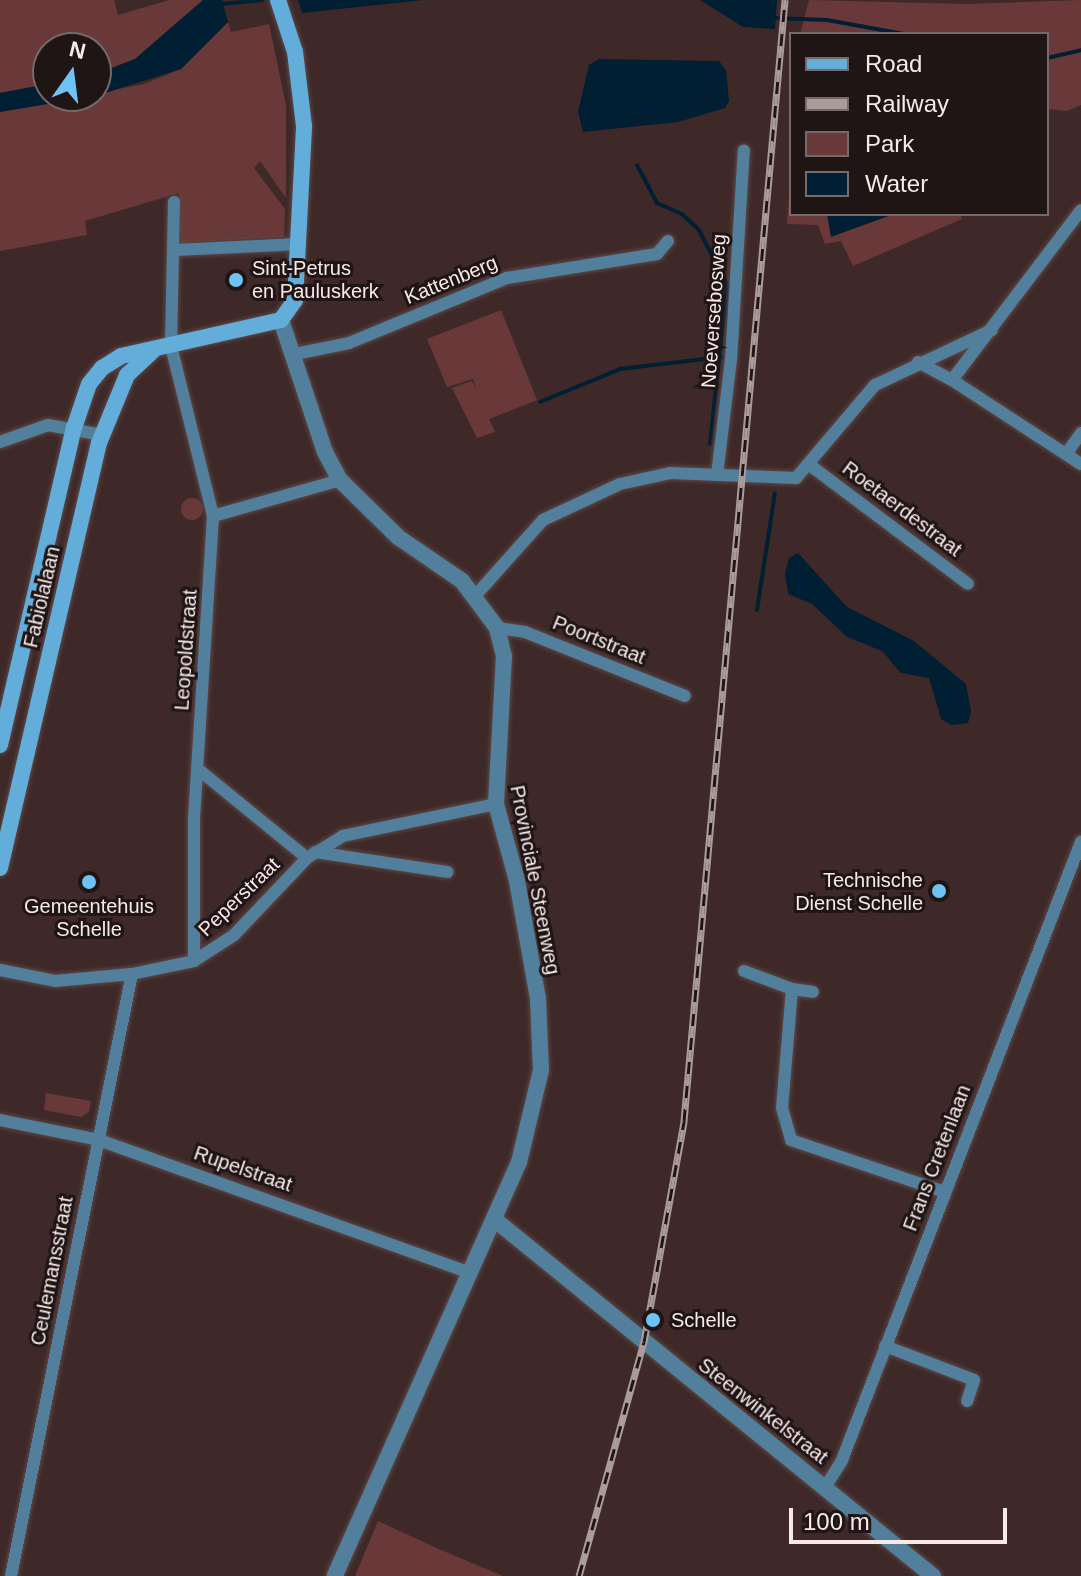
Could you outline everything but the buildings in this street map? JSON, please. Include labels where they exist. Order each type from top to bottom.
[{"type":"main road","points":[[278,1],[300,77],[304,126],[295,300],[281,320]]},
{"type":"main road","name":"Fabiolalaan","points":[[0,745],[74,428],[89,384],[102,368],[121,356],[281,320]]},
{"type":"main road","name":"Fabiolalaan","points":[[0,868],[102,435],[127,375],[163,348]]},
{"type":"street","name":"Noeversebosweg","points":[[717,475],[731,360],[744,150]]},
{"type":"street","name":"Leopoldstraat","points":[[174,202],[175,250],[163,348],[213,516],[192,882],[194,961]]},
{"type":"street","points":[[952,380],[1081,210]]},
{"type":"street","name":"Kattenberg","points":[[295,354],[349,343],[507,278],[657,254],[668,241]]},
{"type":"street","points":[[175,250],[300,244]]},
{"type":"street","name":"Provinciale Steenweg","points":[[281,320],[295,354],[317,432],[340,480],[364,509],[475,596],[497,628],[504,656],[496,804],[517,881],[538,999],[541,1070],[519,1162],[335,1576]]},
{"type":"street","points":[[475,596],[543,520],[639,478],[717,475],[796,478],[811,466],[875,385],[918,362],[992,330]]},
{"type":"street","points":[[918,362],[952,380],[1081,464]]},
{"type":"street","points":[[0,442],[48,425],[102,435]]},
{"type":"street","points":[[1066,454],[1081,433]]},
{"type":"street","name":"Roetaerdestraat","points":[[811,466],[968,584]]},
{"type":"street","points":[[213,516],[340,480]]},
{"type":"street","name":"Poortstraat","points":[[497,628],[525,632],[685,696]]},
{"type":"street","points":[[199,770],[311,855],[447,872]]},
{"type":"street","name":"Peperstraat","points":[[0,970],[55,981],[132,974],[194,961],[234,935],[311,855],[343,836],[387,823],[496,804]]},
{"type":"street","name":"Frans Cretenlaan","points":[[826,1486],[842,1460],[1077,862],[1081,842]]},
{"type":"street","points":[[744,971],[792,989],[813,992]]},
{"type":"street","name":"Ceulemansstraat","points":[[11,1576],[132,974]]},
{"type":"street","points":[[792,989],[782,1108],[791,1140],[809,1149],[854,1157],[945,1192]]},
{"type":"street","name":"Rupelstraat","points":[[0,1120],[99,1140],[468,1272]]},
{"type":"street","name":"Steenwinkelstraat","points":[[494,1219],[826,1486],[923,1573]]},
{"type":"street","points":[[885,1346],[974,1380],[967,1401]]},
{"type":"green space","points":[[0,0],[114,0],[118,15],[169,0],[203,0],[135,59],[112,68],[112,32],[32,32],[32,87],[0,93]]},
{"type":"green space","points":[[809,0],[966,4],[1081,0],[1081,105],[1067,111],[1049,109],[1049,32],[801,32]]},
{"type":"green space","points":[[228,22],[231,32],[269,24],[286,105],[286,198],[260,161],[254,168],[285,209],[284,237],[180,243],[179,193],[85,221],[87,235],[0,251],[0,112],[32,106],[32,112],[112,112],[112,90],[144,84],[181,69]]},
{"type":"green space","points":[[789,193],[789,216],[827,216],[831,236],[888,216],[961,216],[962,219],[853,266],[841,241],[825,244],[818,225],[787,224]]},
{"type":"green space","points":[[501,310],[537,400],[489,419],[495,432],[477,438],[452,388],[472,381],[476,388],[473,379],[447,387],[427,339]]},
{"type":"green space","points":[[192,498],[200,501],[203,509],[200,517],[192,520],[184,517],[181,509],[184,501]]},
{"type":"green space","points":[[46,1093],[91,1101],[89,1112],[81,1117],[44,1110]]},
{"type":"green space","points":[[378,1521],[441,1550],[503,1576],[355,1576]]},
{"type":"water","points":[[203,0],[222,0],[228,22],[181,69],[112,91],[112,68],[135,59]]},
{"type":"water","points":[[298,0],[423,0],[302,13]]},
{"type":"water","points":[[700,0],[777,0],[775,29],[743,27]]},
{"type":"water","points":[[599,59],[719,61],[726,70],[729,101],[725,108],[678,122],[583,132],[578,112],[589,65]]},
{"type":"water","points":[[32,87],[32,107],[0,112],[0,93]]},
{"type":"water","points":[[827,216],[889,216],[831,237]]},
{"type":"water","points":[[798,553],[847,607],[914,641],[966,684],[971,711],[968,723],[951,725],[941,719],[929,678],[901,673],[882,651],[847,637],[812,604],[788,594],[785,573],[789,558]]},
{"type":"waterway","points":[[221,4],[262,0]]},
{"type":"waterway","points":[[772,18],[827,20],[893,32]]},
{"type":"waterway","points":[[1049,58],[1081,50]]},
{"type":"waterway","points":[[637,165],[657,203],[682,214],[699,230],[727,285],[710,444]]},
{"type":"waterway","points":[[540,402],[620,369],[721,357]]},
{"type":"waterway","points":[[757,610],[775,493]]},
{"type":"railway","points":[[579,1576],[644,1342],[684,1121],[785,0]]},
{"type":"place","name":"Sint-Petrus en Pauluskerk","points":[[236,280]]},
{"type":"place","name":"Gemeentehuis Schelle","points":[[89,882]]},
{"type":"place","name":"Technische Dienst Schelle","points":[[939,891]]},
{"type":"place","name":"Schelle","points":[[653,1320]]}]
